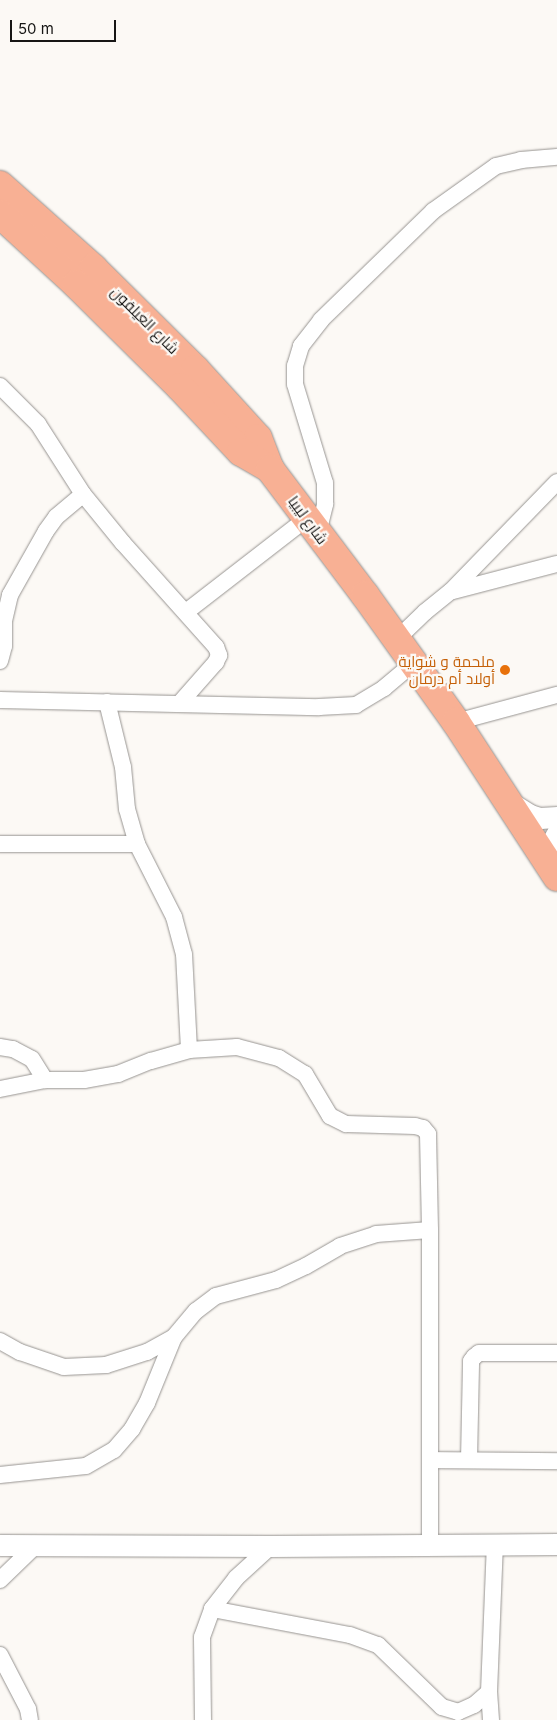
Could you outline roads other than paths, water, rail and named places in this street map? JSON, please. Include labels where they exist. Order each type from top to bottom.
[{"type":"highway","name":"شارع العيلفون","points":[[0,185],[93,268],[195,370],[258,438],[270,469]]},
{"type":"highway","name":"شارع ليبيا","points":[[0,214],[83,291],[180,386],[240,452],[270,469],[456,722],[554,872]]},
{"type":"street","points":[[186,612],[312,525],[325,504],[325,483],[295,384],[295,366],[301,346],[321,320],[433,210],[496,166],[521,160],[557,157]]},
{"type":"street","points":[[0,386],[38,424],[84,494],[123,543],[216,646],[219,655],[216,662],[180,703]]},
{"type":"street","points":[[396,640],[425,612],[451,591],[557,482]]},
{"type":"street","points":[[0,661],[4,646],[4,620],[10,595],[46,531],[56,517],[84,494]]},
{"type":"street","points":[[451,591],[557,564]]},
{"type":"street","points":[[0,700],[180,703],[319,708],[356,705],[384,688],[414,663]]},
{"type":"street","points":[[456,722],[557,695]]},
{"type":"street","points":[[107,702],[123,767],[126,809],[137,844],[174,917],[184,954],[189,1050]]},
{"type":"street","points":[[507,800],[530,815],[557,817]]},
{"type":"street","points":[[554,872],[551,844],[557,833]]},
{"type":"street","points":[[0,844],[137,844]]},
{"type":"street","points":[[0,1047],[13,1050],[32,1059],[45,1080]]},
{"type":"street","points":[[0,1089],[45,1080],[84,1080],[118,1074],[151,1061],[189,1050],[237,1047],[280,1058],[305,1074],[330,1116],[346,1124],[415,1126],[423,1128],[428,1134],[430,1230],[430,1544]]},
{"type":"street","points":[[0,1475],[86,1466],[114,1450],[132,1429],[147,1403],[174,1337],[196,1311],[216,1296],[276,1280],[306,1266],[340,1246],[376,1234],[430,1230]]},
{"type":"street","points":[[0,1341],[20,1352],[64,1367],[106,1365],[147,1352],[174,1337]]},
{"type":"street","points":[[470,1460],[471,1362],[474,1356],[479,1354],[557,1353]]},
{"type":"street","points":[[430,1460],[557,1461]]},
{"type":"street","points":[[0,1580],[36,1544]]},
{"type":"street","points":[[491,1720],[489,1692],[495,1544]]},
{"type":"street","points":[[0,1545],[557,1544]]},
{"type":"street","points":[[203,1720],[202,1637],[212,1609],[236,1578],[271,1546]]},
{"type":"street","points":[[212,1609],[350,1634],[378,1645],[442,1707],[458,1712],[474,1705],[489,1692]]},
{"type":"street","points":[[0,1655],[28,1709],[30,1720]]},
{"type":"place","name":"ملحمة و شواية أولاد أم درمان","points":[[505,670]]}]
